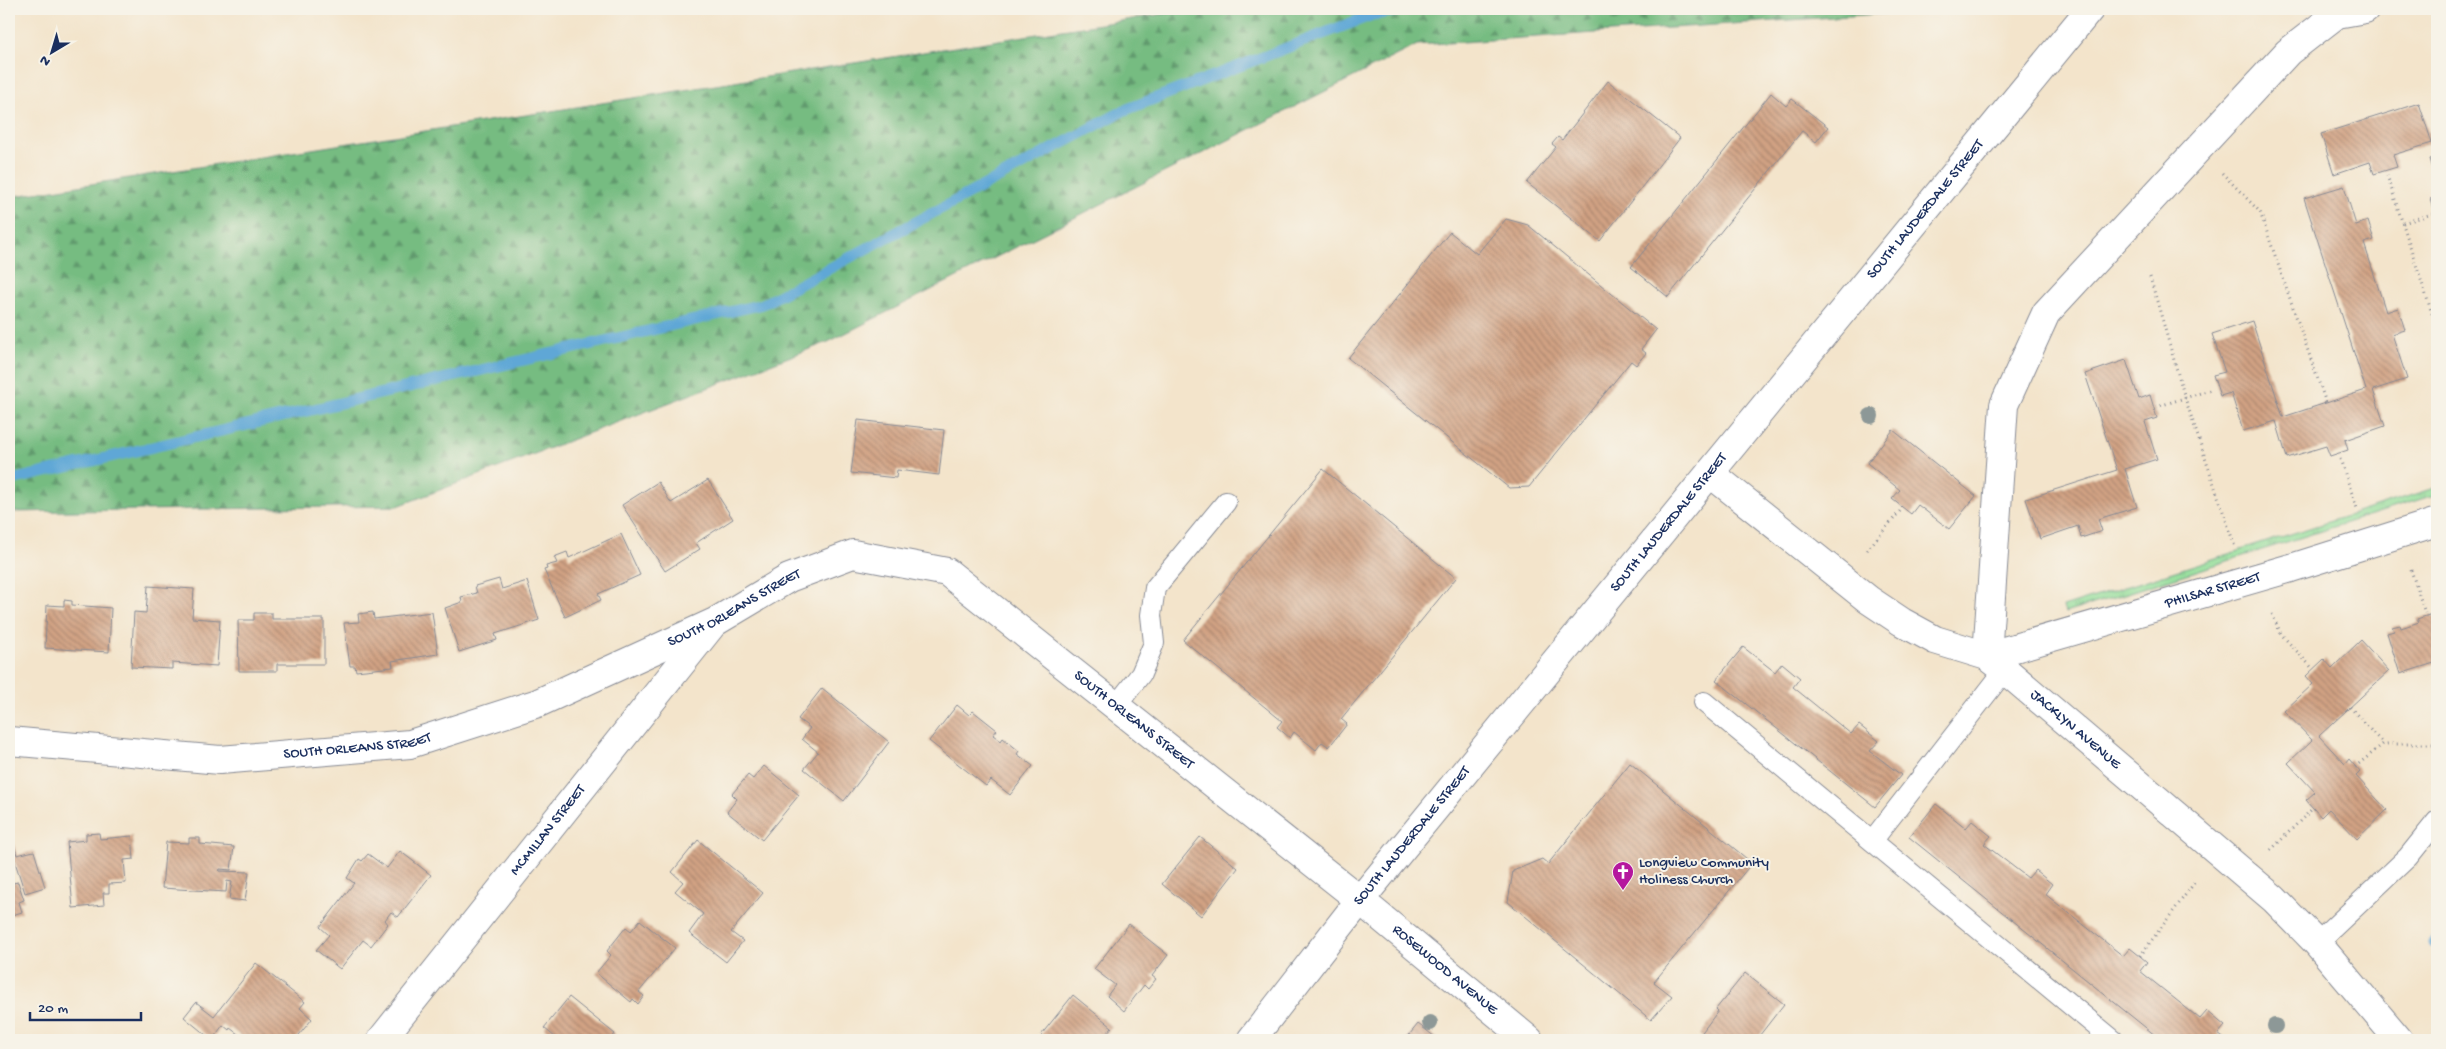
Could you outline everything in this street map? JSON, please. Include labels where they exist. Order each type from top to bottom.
[{"type":"street","name":"SOUTH LAUDERDALE STREET","points":[[1252,1040],[1360,900],[2090,9]]},
{"type":"street","points":[[1996,663],[2004,405],[2046,313],[2288,52],[2336,14],[2365,9]]},
{"type":"street","name":"JACKLYN AVENUE","points":[[1710,473],[1869,600],[1902,622],[1934,640],[1996,663],[2274,898],[2317,943],[2399,1040]]},
{"type":"street","name":"PHILSAR STREET","points":[[1996,663],[2437,522]]},
{"type":"street","name":"SOUTH ORLEANS STREET","points":[[9,740],[220,760],[410,744],[538,703],[715,622],[789,578],[853,554],[948,572],[1360,900]]},
{"type":"street","name":"MCMILLAN STREET","points":[[381,1040],[715,622]]},
{"type":"street","name":"ROSEWOOD AVENUE","points":[[1360,900],[1529,1040]]},
{"type":"lane","points":[[1116,706],[1141,674],[1154,643],[1151,615],[1155,588],[1226,502]]},
{"type":"lane","points":[[1872,841],[1996,663]]},
{"type":"lane","points":[[1704,702],[2113,1040]]},
{"type":"lane","points":[[2317,943],[2408,857],[2437,821]]},
{"type":"path","points":[[2198,148],[2260,212],[2326,403]]},
{"type":"path","points":[[2387,175],[2435,316],[2437,329]]},
{"type":"path","points":[[2403,223],[2432,214]]},
{"type":"path","points":[[2150,277],[2185,398],[2235,547]]},
{"type":"path","points":[[2156,407],[2213,389]]},
{"type":"path","points":[[2340,459],[2357,508]]},
{"type":"path","points":[[1867,550],[1901,510]]},
{"type":"path","points":[[2411,570],[2425,613]]},
{"type":"path","points":[[2272,614],[2281,634],[2313,669]]},
{"type":"path","points":[[2350,707],[2383,744]]},
{"type":"path","points":[[2355,767],[2383,744],[2437,744]]},
{"type":"path","points":[[2272,850],[2313,808]]},
{"type":"path","points":[[2140,956],[2195,882]]},
{"type":"green space","points":[[1195,9],[1954,9],[1417,45],[828,342],[398,506],[9,512],[9,197]]},
{"type":"green space","points":[[2437,487],[2437,494],[2065,613],[2063,607]]},
{"type":"building","points":[[1608,81],[1680,138],[1600,241],[1527,183],[1556,147],[1552,144],[1558,137],[1562,140]]},
{"type":"building","points":[[1771,93],[1786,106],[1792,99],[1828,127],[1816,142],[1802,131],[1668,297],[1631,267]]},
{"type":"building","points":[[2419,103],[2432,143],[2393,155],[2397,167],[2374,174],[2370,162],[2334,174],[2321,134]]},
{"type":"building","points":[[2437,157],[2437,182],[2430,159]]},
{"type":"building","points":[[2344,186],[2356,225],[2368,221],[2374,240],[2364,243],[2386,312],[2398,308],[2405,330],[2392,334],[2407,379],[2373,390],[2385,426],[2345,440],[2348,450],[2330,456],[2326,446],[2287,458],[2276,421],[2243,431],[2231,393],[2220,396],[2213,375],[2225,372],[2212,334],[2252,321],[2283,417],[2366,390],[2304,198]]},
{"type":"building","points":[[2437,197],[2437,223],[2430,199]]},
{"type":"building","points":[[1506,219],[1528,225],[1656,330],[1641,349],[1646,353],[1636,365],[1631,361],[1529,487],[1509,488],[1348,358],[1450,232],[1477,254]]},
{"type":"building","points":[[2126,360],[2139,399],[2150,395],[2157,418],[2145,422],[2157,459],[2125,469],[2137,507],[2098,519],[2102,531],[2081,538],[2078,526],[2040,539],[2026,499],[2117,470],[2085,374]]},
{"type":"building","points":[[858,420],[944,430],[939,475],[897,470],[896,478],[851,473]]},
{"type":"building","points":[[1893,430],[1976,496],[1949,529],[1918,505],[1911,514],[1892,499],[1900,490],[1867,463]]},
{"type":"building","points":[[1323,469],[1456,578],[1341,719],[1347,724],[1329,747],[1322,742],[1316,750],[1294,732],[1290,738],[1277,727],[1282,721],[1183,640]]},
{"type":"building","points":[[708,480],[733,519],[696,543],[700,549],[665,571],[622,505],[658,482],[671,503]]},
{"type":"building","points":[[621,534],[640,575],[598,594],[601,600],[565,617],[544,570],[547,569],[546,566],[557,563],[554,557],[567,552],[569,558]]},
{"type":"building","points":[[499,579],[502,589],[527,581],[539,620],[495,634],[497,640],[459,652],[445,608],[462,602],[461,597],[477,593],[475,586]]},
{"type":"building","points":[[148,586],[194,589],[192,618],[220,620],[217,666],[172,663],[172,669],[131,667],[134,612],[146,613]]},
{"type":"building","points":[[64,600],[72,601],[72,605],[111,608],[109,652],[45,648],[47,605],[64,606]]},
{"type":"building","points":[[373,612],[374,619],[432,612],[438,654],[392,661],[393,667],[356,671],[355,666],[350,666],[344,623],[359,622],[358,614]]},
{"type":"building","points":[[254,613],[272,613],[272,619],[324,619],[324,664],[277,664],[277,671],[239,671],[238,620],[254,620]]},
{"type":"building","points":[[2432,614],[2433,617],[2437,616],[2437,662],[2400,674],[2387,633],[2394,631],[2392,627],[2400,625],[2401,628],[2419,622],[2417,619]]},
{"type":"building","points":[[2361,640],[2389,671],[2319,736],[2345,764],[2349,759],[2360,772],[2356,776],[2387,810],[2357,839],[2329,809],[2321,817],[2306,800],[2315,792],[2288,763],[2312,740],[2284,711],[2313,684],[2306,676],[2324,659],[2332,668]]},
{"type":"building","points":[[1743,647],[1775,672],[1782,663],[1800,678],[1793,687],[1851,734],[1859,725],[1879,741],[1870,751],[1901,775],[1875,807],[1716,680]]},
{"type":"building","points":[[822,688],[889,742],[844,801],[804,769],[818,752],[802,739],[810,728],[798,719]]},
{"type":"building","points":[[957,705],[969,715],[973,711],[997,730],[993,735],[1001,741],[1003,738],[1019,751],[1017,754],[1033,766],[1010,795],[991,780],[986,786],[929,741]]},
{"type":"building","points":[[1630,763],[1752,863],[1654,982],[1672,996],[1651,1020],[1508,902],[1513,871],[1542,859],[1548,864]]},
{"type":"building","points":[[764,766],[799,795],[762,840],[727,812],[737,799],[732,794],[748,775],[753,779]]},
{"type":"building","points":[[1936,804],[1966,828],[1972,821],[1991,836],[1984,844],[2028,878],[2035,870],[2052,884],[2045,894],[2123,956],[2130,948],[2140,956],[2147,962],[2140,971],[2200,1019],[2207,1011],[2225,1026],[2218,1034],[2226,1040],[2161,1040],[1909,837]]},
{"type":"building","points":[[99,833],[100,839],[132,836],[134,859],[124,860],[126,883],[109,884],[109,893],[103,893],[104,905],[73,908],[67,842],[86,840],[86,834]]},
{"type":"building","points":[[9,835],[11,835],[17,855],[34,851],[45,887],[25,893],[15,862],[9,864]]},
{"type":"building","points":[[1200,837],[1238,868],[1201,916],[1162,884]]},
{"type":"building","points":[[189,838],[200,838],[200,844],[234,847],[231,870],[220,869],[219,871],[249,872],[245,901],[229,899],[232,882],[227,881],[226,892],[162,888],[166,842],[189,843]]},
{"type":"building","points":[[698,840],[763,893],[731,932],[743,941],[726,962],[689,933],[703,914],[675,891],[683,882],[672,872]]},
{"type":"building","points":[[400,851],[431,875],[398,917],[391,912],[385,920],[388,924],[371,946],[363,940],[340,969],[316,950],[329,935],[320,927],[354,883],[347,878],[359,859],[362,861],[368,854],[387,868]]},
{"type":"building","points":[[9,869],[13,883],[18,882],[24,900],[19,902],[22,912],[9,916]]},
{"type":"building","points":[[640,920],[675,948],[639,992],[644,996],[638,1004],[633,999],[631,1002],[596,973],[611,955],[607,951],[626,927],[631,931]]},
{"type":"building","points":[[1129,924],[1168,955],[1152,976],[1156,979],[1148,989],[1144,985],[1124,1011],[1107,996],[1115,985],[1094,969]]},
{"type":"building","points":[[256,963],[305,1002],[300,1008],[312,1019],[295,1040],[246,1040],[223,1025],[212,1040],[184,1017],[196,1002],[214,1016]]},
{"type":"building","points":[[1745,973],[1784,1004],[1756,1040],[1708,1040],[1700,1035],[1718,1011],[1716,1009]]},
{"type":"building","points":[[1073,995],[1112,1027],[1101,1040],[1047,1040],[1041,1035]]},
{"type":"building","points":[[569,997],[615,1034],[610,1040],[554,1040],[556,1038],[544,1028]]},
{"type":"building","points":[[1418,1024],[1439,1040],[1405,1040]]},
{"type":"waterway","points":[[9,478],[16,479],[763,304],[1125,110],[1372,15],[1409,9]]},
{"type":"waterway","points":[[2434,943],[2437,939]]},
{"type":"place","name":"Longview Community Holiness Church","points":[[1623,891]]}]
